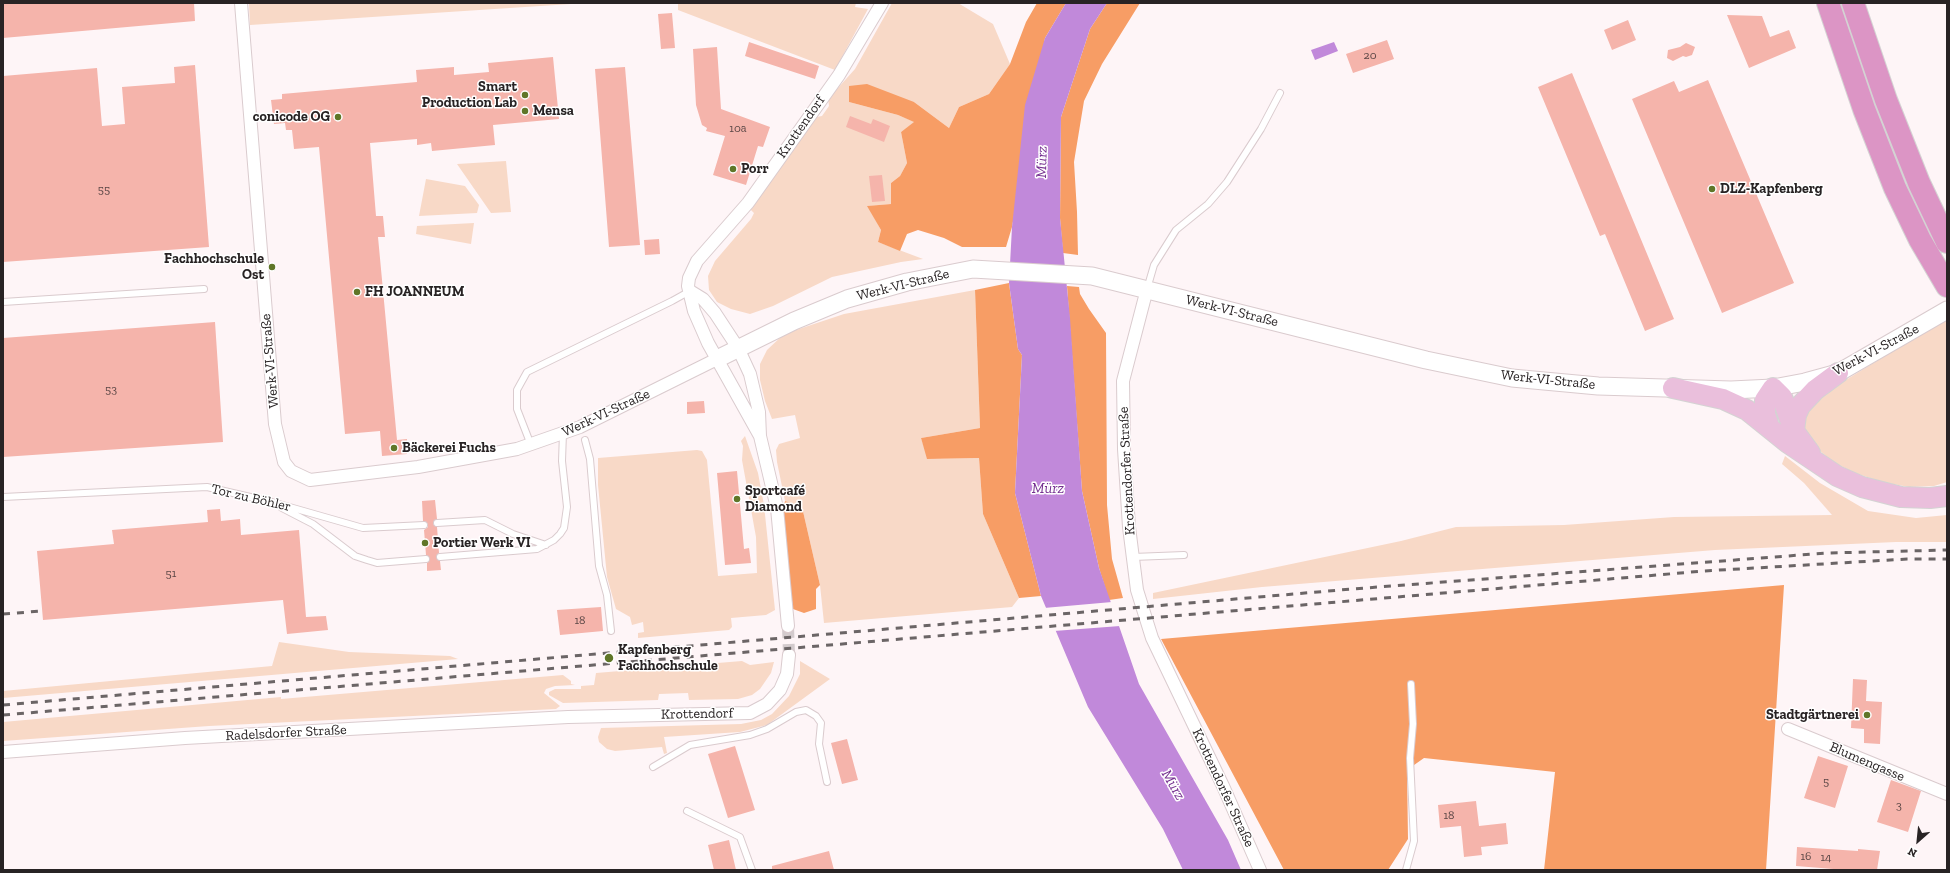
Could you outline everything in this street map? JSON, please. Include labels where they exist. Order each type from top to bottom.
[{"type":"highway","points":[[1828,3],[1864,109],[1895,188],[1920,240],[1947,286]]},
{"type":"highway","points":[[1853,3],[1886,100],[1919,183],[1947,242]]},
{"type":"main road","name":"Werk-VI-Straße","points":[[717,359],[794,321],[847,299],[907,282],[973,269],[1092,276],[1426,360],[1512,378],[1598,386],[1731,390],[1773,388],[1805,382],[1838,373],[1947,310]]},
{"type":"main road","points":[[1794,431],[1800,406],[1816,390],[1838,373]]},
{"type":"main road","points":[[1672,388],[1723,399],[1747,410],[1788,443],[1837,476],[1881,493],[1901,497],[1930,498],[1947,496]]},
{"type":"main road","points":[[1770,427],[1765,414],[1766,400],[1773,388],[1782,397],[1794,431],[1814,460]]},
{"type":"street","name":"Werk-VI-Straße","points":[[241,3],[275,424],[284,462],[291,471],[310,480],[418,467],[531,445],[601,417],[717,359]]},
{"type":"street","name":"Krottendorf","points":[[760,436],[717,359],[694,311],[689,288],[689,278],[697,261],[748,203],[839,75],[882,3]]},
{"type":"street","name":"Krottendorf","points":[[689,288],[703,299],[715,313],[738,348],[750,374],[759,412],[760,436],[777,508],[788,626]]},
{"type":"street","name":"Krottendorfer Straße","points":[[1147,289],[1123,381],[1124,449],[1129,527],[1137,590],[1152,638],[1223,786],[1260,870]]},
{"type":"street","name":"Krottendorf","points":[[568,717],[750,713],[767,704],[780,690],[787,674],[789,655]]},
{"type":"street","name":"Radelsdorfer Straße","points":[[3,752],[185,738],[568,717]]},
{"type":"street","name":"Blumengasse","points":[[1788,729],[1947,794]]},
{"type":"lane","name":"Krottendorfer Straße","points":[[1147,289],[1154,265],[1176,230],[1208,204],[1227,182],[1261,129],[1280,93]]},
{"type":"lane","points":[[531,445],[517,409],[517,390],[527,372],[672,301],[689,288]]},
{"type":"lane","points":[[3,302],[204,289]]},
{"type":"lane","points":[[440,557],[537,548],[546,545],[560,534],[564,528],[567,507],[562,461],[563,433]]},
{"type":"lane","points":[[585,440],[590,459],[599,566],[607,594],[611,631]]},
{"type":"lane","name":"Tor zu Böhler","points":[[3,497],[207,487],[272,502],[363,528],[424,525]]},
{"type":"lane","points":[[272,502],[313,524],[344,549],[361,558],[377,563],[426,559]]},
{"type":"lane","points":[[437,523],[485,520],[513,534],[546,545]]},
{"type":"lane","points":[[1133,557],[1184,555]]},
{"type":"lane","points":[[1406,870],[1414,841],[1410,758],[1413,724],[1411,684]]},
{"type":"lane","points":[[653,768],[690,745],[750,735],[767,729],[796,712],[806,710],[816,716],[821,723],[819,744],[827,782]]},
{"type":"lane","points":[[687,811],[740,837],[752,870]]},
{"type":"shaded area","points":[[249,3],[571,3],[571,4],[250,25]]},
{"type":"shaded area","points":[[678,3],[856,3],[855,7],[868,9],[835,70],[678,10]]},
{"type":"shaded area","points":[[892,3],[958,3],[993,24],[1010,64],[989,94],[959,107],[949,128],[914,102],[849,102],[898,115],[915,122],[901,132],[907,163],[900,176],[891,183],[891,204],[868,206],[881,230],[878,242],[923,259],[901,262],[832,277],[773,306],[750,314],[731,309],[717,302],[709,290],[708,276],[715,261],[751,219],[754,213],[749,208],[811,118],[822,116],[829,106],[828,99],[855,69]]},
{"type":"shaded area","points":[[1037,3],[1066,3],[1045,38],[1012,227],[1006,247],[962,247],[944,238],[918,230],[907,234],[900,251],[878,242],[881,230],[867,206],[891,204],[891,183],[900,176],[907,163],[901,132],[914,122],[898,115],[849,102],[849,86],[867,84],[914,102],[949,128],[959,107],[989,94],[1010,64],[1026,22]]},
{"type":"shaded area","points":[[1107,3],[1140,3],[1102,64],[1084,101],[1074,162],[1078,255],[1063,253],[1060,218],[1061,117],[1090,29]]},
{"type":"shaded area","points":[[506,161],[511,212],[491,213],[457,164]]},
{"type":"shaded area","points":[[426,179],[465,186],[479,205],[477,213],[419,216]]},
{"type":"shaded area","points":[[474,223],[471,244],[416,234],[417,226]]},
{"type":"shaded area","points":[[1009,283],[1018,349],[1022,355],[1015,493],[1041,596],[1019,598],[983,514],[979,458],[927,459],[921,438],[980,428],[975,290]]},
{"type":"shaded area","points":[[1067,286],[1079,287],[1080,294],[1106,333],[1107,505],[1112,559],[1123,598],[1109,600],[1099,568],[1082,491]]},
{"type":"shaded area","points":[[975,290],[980,428],[921,438],[928,459],[979,458],[983,514],[1019,598],[1012,607],[824,623],[820,585],[802,507],[785,501],[777,462],[776,450],[779,444],[800,438],[795,415],[772,419],[765,401],[760,380],[760,364],[767,350],[784,334],[844,314]]},
{"type":"shaded area","points":[[1947,318],[1947,482],[1934,486],[1909,487],[1882,482],[1855,473],[1835,463],[1816,448],[1804,430],[1803,416],[1818,397]]},
{"type":"shaded area","points":[[745,436],[758,473],[764,505],[775,610],[766,615],[731,618],[732,627],[729,630],[638,638],[638,633],[644,632],[643,622],[632,625],[630,617],[616,609],[607,577],[598,485],[598,458],[697,450],[702,451],[707,460],[718,576],[757,573],[756,537],[742,460],[743,446],[741,441]]},
{"type":"shaded area","points":[[1785,456],[1820,483],[1868,511],[1916,518],[1947,515],[1947,542],[1896,542],[1715,550],[1262,587],[1153,599],[1153,593],[1401,541],[1456,527],[1564,525],[1674,517],[1832,515],[1804,483],[1782,464]]},
{"type":"shaded area","points":[[785,501],[802,507],[820,585],[816,589],[816,609],[804,613],[793,609],[782,517]]},
{"type":"shaded area","points":[[1784,585],[1766,870],[1544,870],[1555,772],[1424,758],[1407,770],[1408,839],[1388,870],[1284,870],[1161,639]]},
{"type":"shaded area","points":[[279,642],[349,652],[450,656],[458,659],[3,698],[3,691],[272,666]]},
{"type":"shaded area","points":[[742,661],[750,665],[774,662],[771,673],[760,689],[752,695],[738,699],[689,700],[688,693],[659,694],[658,700],[563,703],[549,695],[549,692],[555,689],[581,689],[581,686],[594,685],[596,673]]},
{"type":"shaded area","points":[[800,661],[830,679],[767,725],[740,732],[664,737],[667,753],[664,754],[662,747],[615,751],[607,749],[599,742],[598,737],[601,728],[741,724],[761,720],[772,714],[789,696],[800,674]]},
{"type":"shaded area","points":[[563,675],[571,681],[571,684],[575,685],[555,686],[546,689],[544,693],[560,706],[556,709],[209,726],[3,741],[3,722],[281,697],[281,699]]},
{"type":"water","name":"Mürz","points":[[1066,3],[1107,3],[1090,29],[1061,117],[1060,218],[1070,318],[1082,491],[1099,568],[1139,684],[1228,840],[1241,870],[1183,870],[1163,829],[1088,707],[1041,596],[1015,493],[1022,355],[1018,349],[1009,283],[1012,227],[1025,105],[1045,38]]},
{"type":"water","points":[[1334,42],[1338,51],[1315,60],[1311,50]]},
{"type":"pier","points":[[1112,602],[1120,626],[1054,631],[1044,608]]},
{"type":"building","points":[[3,3],[194,3],[195,21],[3,38]]},
{"type":"building","points":[[672,13],[675,48],[661,49],[658,14]]},
{"type":"building","points":[[1727,15],[1762,16],[1770,37],[1789,30],[1796,48],[1749,68]]},
{"type":"building","points":[[1628,20],[1636,40],[1612,50],[1604,30]]},
{"type":"building","points":[[1387,40],[1394,59],[1353,73],[1346,54]]},
{"type":"building","points":[[749,42],[819,66],[815,79],[745,56]]},
{"type":"building","points":[[1686,43],[1695,47],[1692,55],[1686,57],[1683,56],[1673,61],[1667,58],[1668,50],[1680,47]]},
{"type":"building","points":[[717,47],[721,109],[770,127],[763,147],[758,146],[746,185],[713,175],[725,136],[706,131],[707,128],[702,125],[696,105],[693,49]]},
{"type":"building","name":"FH JOANNEUM","points":[[553,57],[559,119],[493,125],[495,145],[432,151],[431,143],[417,145],[417,139],[370,143],[376,216],[383,216],[385,237],[378,237],[397,440],[407,439],[407,454],[382,456],[380,431],[345,434],[319,147],[294,149],[292,130],[286,130],[285,123],[274,124],[271,100],[282,99],[282,94],[417,82],[416,70],[454,67],[454,75],[489,72],[488,63]]},
{"type":"building","points":[[195,65],[209,247],[3,262],[3,76],[97,68],[102,126],[125,124],[122,87],[175,83],[174,67]]},
{"type":"building","points":[[625,67],[640,245],[609,247],[595,69]]},
{"type":"building","points":[[1572,73],[1674,319],[1645,331],[1605,234],[1600,236],[1538,87]]},
{"type":"building","name":"DLZ-Kapfenberg","points":[[1708,80],[1794,283],[1722,313],[1632,99],[1674,81],[1679,92]]},
{"type":"building","points":[[850,116],[871,124],[873,119],[890,126],[884,142],[846,127]]},
{"type":"building","points":[[882,175],[885,201],[872,202],[869,176]]},
{"type":"building","points":[[659,239],[660,254],[645,255],[644,240]]},
{"type":"building","points":[[215,322],[223,442],[3,457],[3,338]]},
{"type":"building","points":[[704,401],[705,413],[687,414],[687,402]]},
{"type":"building","points":[[737,471],[744,549],[749,548],[751,563],[725,565],[717,473]]},
{"type":"building","points":[[435,500],[437,519],[433,524],[437,527],[439,553],[436,557],[440,561],[441,570],[427,571],[427,563],[430,559],[426,555],[424,530],[428,527],[428,524],[423,521],[422,501]]},
{"type":"building","points":[[220,509],[221,521],[240,519],[241,535],[299,530],[306,617],[326,616],[328,630],[287,634],[283,600],[43,620],[37,551],[114,544],[112,530],[208,522],[207,510]]},
{"type":"building","points":[[601,607],[603,631],[560,635],[557,610]]},
{"type":"building","name":"Stadtgärtnerei","points":[[1853,679],[1867,680],[1866,701],[1882,702],[1880,744],[1864,743],[1864,729],[1851,728]]},
{"type":"building","points":[[847,739],[858,780],[842,784],[831,743]]},
{"type":"building","points":[[735,746],[755,810],[728,818],[708,754]]},
{"type":"building","points":[[1818,756],[1848,766],[1835,808],[1804,798]]},
{"type":"building","points":[[1891,780],[1921,791],[1908,832],[1877,822]]},
{"type":"building","points":[[1476,801],[1479,826],[1506,823],[1508,844],[1481,847],[1482,855],[1464,857],[1461,826],[1440,828],[1438,805]]},
{"type":"building","points":[[729,840],[736,870],[714,870],[708,845]]},
{"type":"building","points":[[1797,847],[1880,851],[1877,870],[1846,870],[1796,866]]},
{"type":"building","points":[[829,851],[834,870],[772,870],[772,866]]},
{"type":"tunnel","points":[[788,626],[789,655]]},
{"type":"railway","points":[[3,705],[1352,589],[1827,553],[1947,550]]},
{"type":"railway","points":[[3,715],[1704,571],[1907,559],[1947,559]]},
{"type":"railway","points":[[3,614],[42,611]]},
{"type":"place","name":"Smart Production Lab","points":[[525,95]]},
{"type":"place","name":"Mensa","points":[[525,111]]},
{"type":"place","name":"conicode OG","points":[[338,117]]},
{"type":"place","name":"Porr","points":[[733,169]]},
{"type":"place","name":"DLZ-Kapfenberg","points":[[1712,189]]},
{"type":"place","name":"Fachhochschule Ost","points":[[272,267]]},
{"type":"place","name":"FH JOANNEUM","points":[[357,292]]},
{"type":"place","name":"Bäckerei Fuchs","points":[[394,448]]},
{"type":"place","name":"Sportcafé Diamond","points":[[737,499]]},
{"type":"place","name":"Portier Werk VI","points":[[425,543]]},
{"type":"place","name":"Kapfenberg Fachhochschule","points":[[609,658]]},
{"type":"place","name":"Stadtgärtnerei","points":[[1867,715]]}]
